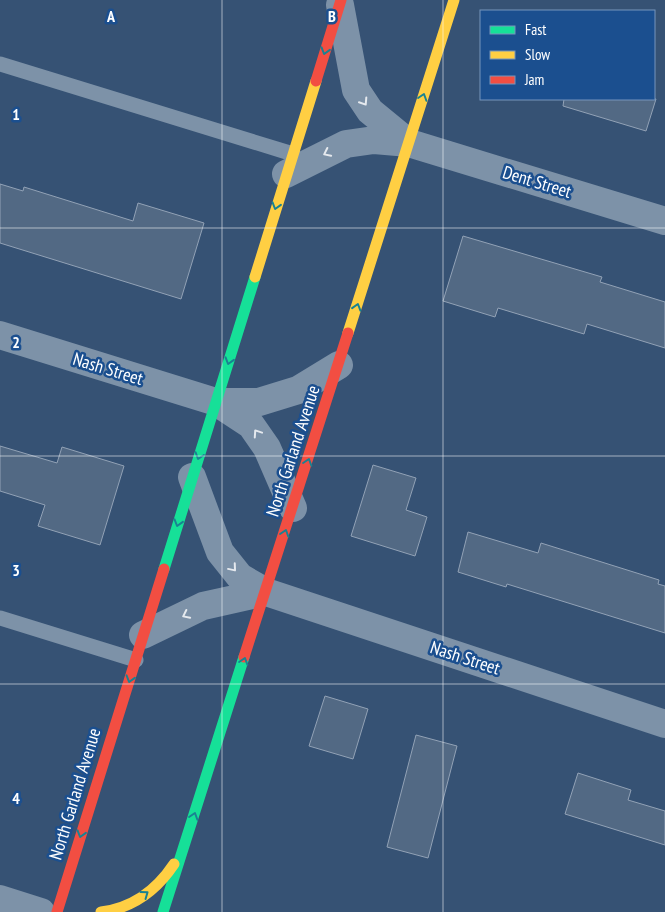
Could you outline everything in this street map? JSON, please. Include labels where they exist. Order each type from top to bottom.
[{"type":"main road","name":"North Garland Avenue","points":[[163,912],[454,0]]},
{"type":"main road","name":"North Garland Avenue","points":[[57,912],[340,2]]},
{"type":"main road","points":[[101,912],[121,909],[148,894],[167,875],[184,847]]},
{"type":"street","name":"Dent Street","points":[[340,2],[356,90],[370,111],[409,143]]},
{"type":"street","name":"Dent Street","points":[[290,164],[346,144],[374,140],[409,143],[665,222]]},
{"type":"street","name":"Nash Street","points":[[0,336],[216,402],[252,425],[267,448],[293,508]]},
{"type":"street","name":"Nash Street","points":[[216,402],[259,402],[298,390],[339,365]]},
{"type":"street","name":"Nash Street","points":[[192,477],[220,552],[240,577],[266,592],[665,724]]},
{"type":"street","points":[[140,647],[203,606],[266,592]]},
{"type":"street","points":[[0,899],[41,912]]},
{"type":"lane","points":[[0,64],[290,164]]},
{"type":"lane","points":[[0,618],[140,647]]},
{"type":"building","points":[[656,99],[646,131],[563,106],[564,100]]},
{"type":"building","points":[[0,184],[23,191],[24,187],[133,221],[138,203],[204,223],[181,299],[0,243]]},
{"type":"building","points":[[463,236],[602,277],[600,282],[665,302],[665,348],[587,324],[584,334],[498,308],[495,317],[443,301]]},
{"type":"building","points":[[0,446],[57,463],[62,447],[124,466],[100,545],[38,526],[45,505],[0,491]]},
{"type":"building","points":[[373,465],[416,478],[406,510],[427,517],[415,556],[351,536]]},
{"type":"building","points":[[468,532],[538,553],[541,543],[659,580],[658,584],[665,586],[665,633],[507,584],[506,587],[458,572]]},
{"type":"building","points":[[325,696],[368,709],[353,759],[309,746]]},
{"type":"building","points":[[416,735],[457,746],[428,858],[387,847]]},
{"type":"building","points":[[578,773],[631,790],[628,800],[665,811],[665,845],[565,814]]},
{"type":"traffic: fast","points":[[164,569],[255,277]]},
{"type":"traffic: fast","points":[[163,912],[244,657]]},
{"type":"traffic: slow","points":[[348,333],[454,0]]},
{"type":"traffic: slow","points":[[255,277],[316,81]]},
{"type":"traffic: slow","points":[[101,912],[123,907],[143,897],[160,882],[174,864]]},
{"type":"traffic: jam","points":[[316,81],[341,0]]},
{"type":"traffic: jam","points":[[244,657],[348,333]]},
{"type":"traffic: jam","points":[[57,912],[164,569]]}]
